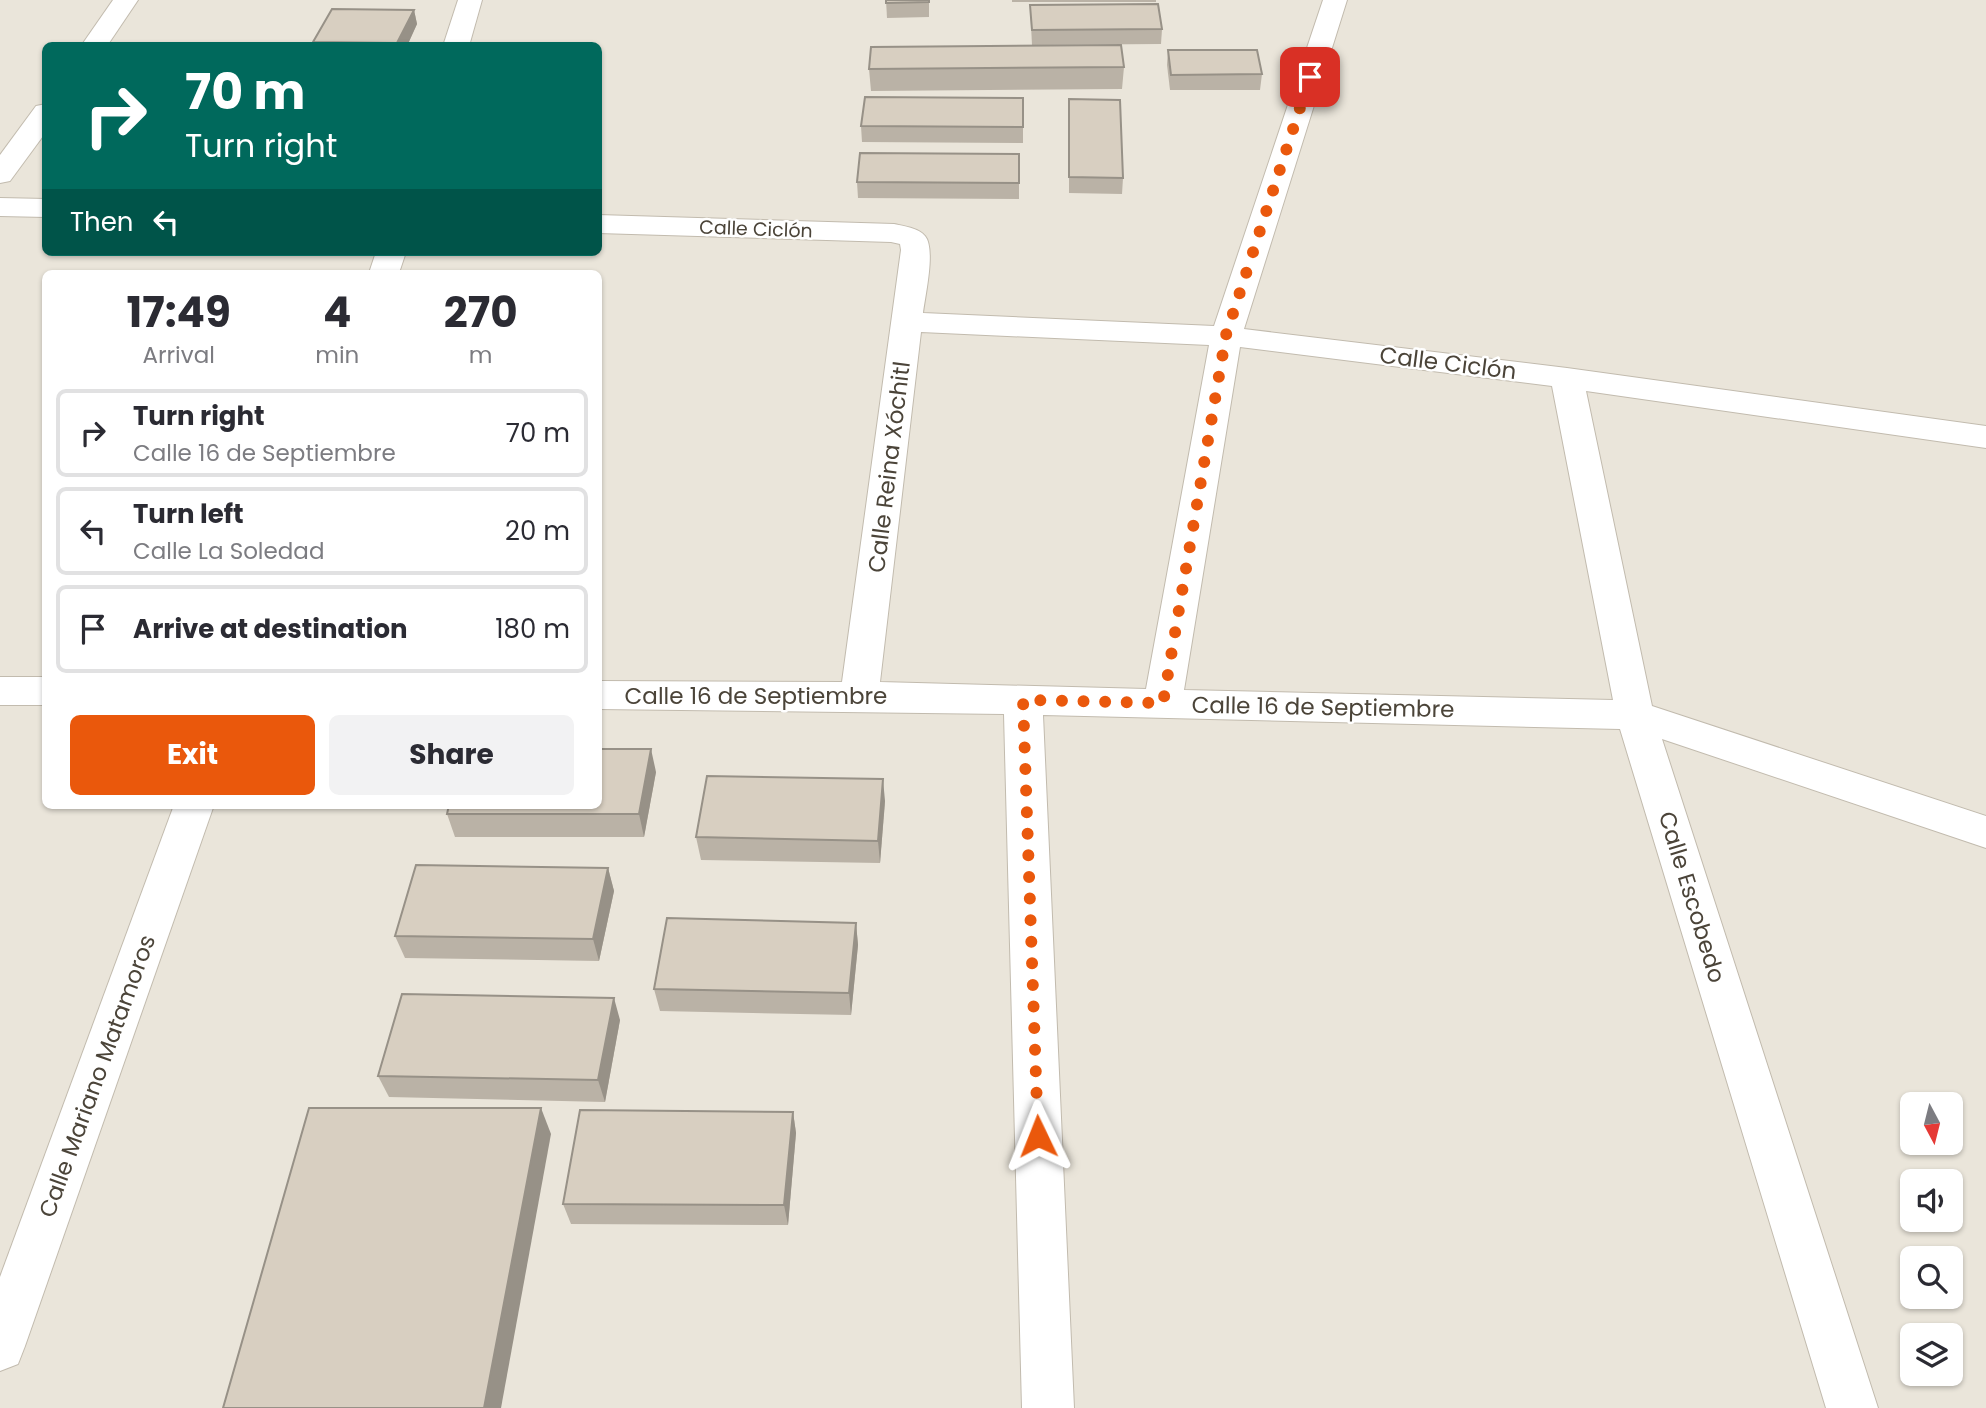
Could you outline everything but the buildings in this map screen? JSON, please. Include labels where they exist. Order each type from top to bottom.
[{"type":"street","points":[[97,42],[127,0]]},
{"type":"street","points":[[457,42],[470,0]]},
{"type":"street","points":[[1163,703],[1226,335],[1335,0]]},
{"type":"street","points":[[0,175],[42,117]]},
{"type":"street","points":[[0,206],[42,208]]},
{"type":"street","name":"Calle Ciclón","points":[[602,224],[894,233],[913,239]]},
{"type":"street","name":"Calle Reina Xóchitl","points":[[859,696],[908,322],[916,250],[913,239]]},
{"type":"street","name":"Calle Ciclón","points":[[908,322],[1226,335],[1567,378],[1986,436]]},
{"type":"street","name":"Calle Escobedo","points":[[1567,378],[1635,715],[1853,1408]]},
{"type":"street","points":[[0,691],[42,691]]},
{"type":"street","name":"Calle 16 de Septiembre","points":[[602,695],[859,696],[1635,715],[1986,832]]},
{"type":"street","points":[[1023,700],[1048,1408]]},
{"type":"street","name":"Calle Mariano Matamoros","points":[[0,1346],[193,809]]},
{"type":"shaded area","points":[[0,0],[1986,0],[1986,1408],[0,1408]]},
{"type":"route","points":[[1038,1136],[1023,700],[1163,703],[1226,335],[1310,77]]}]
